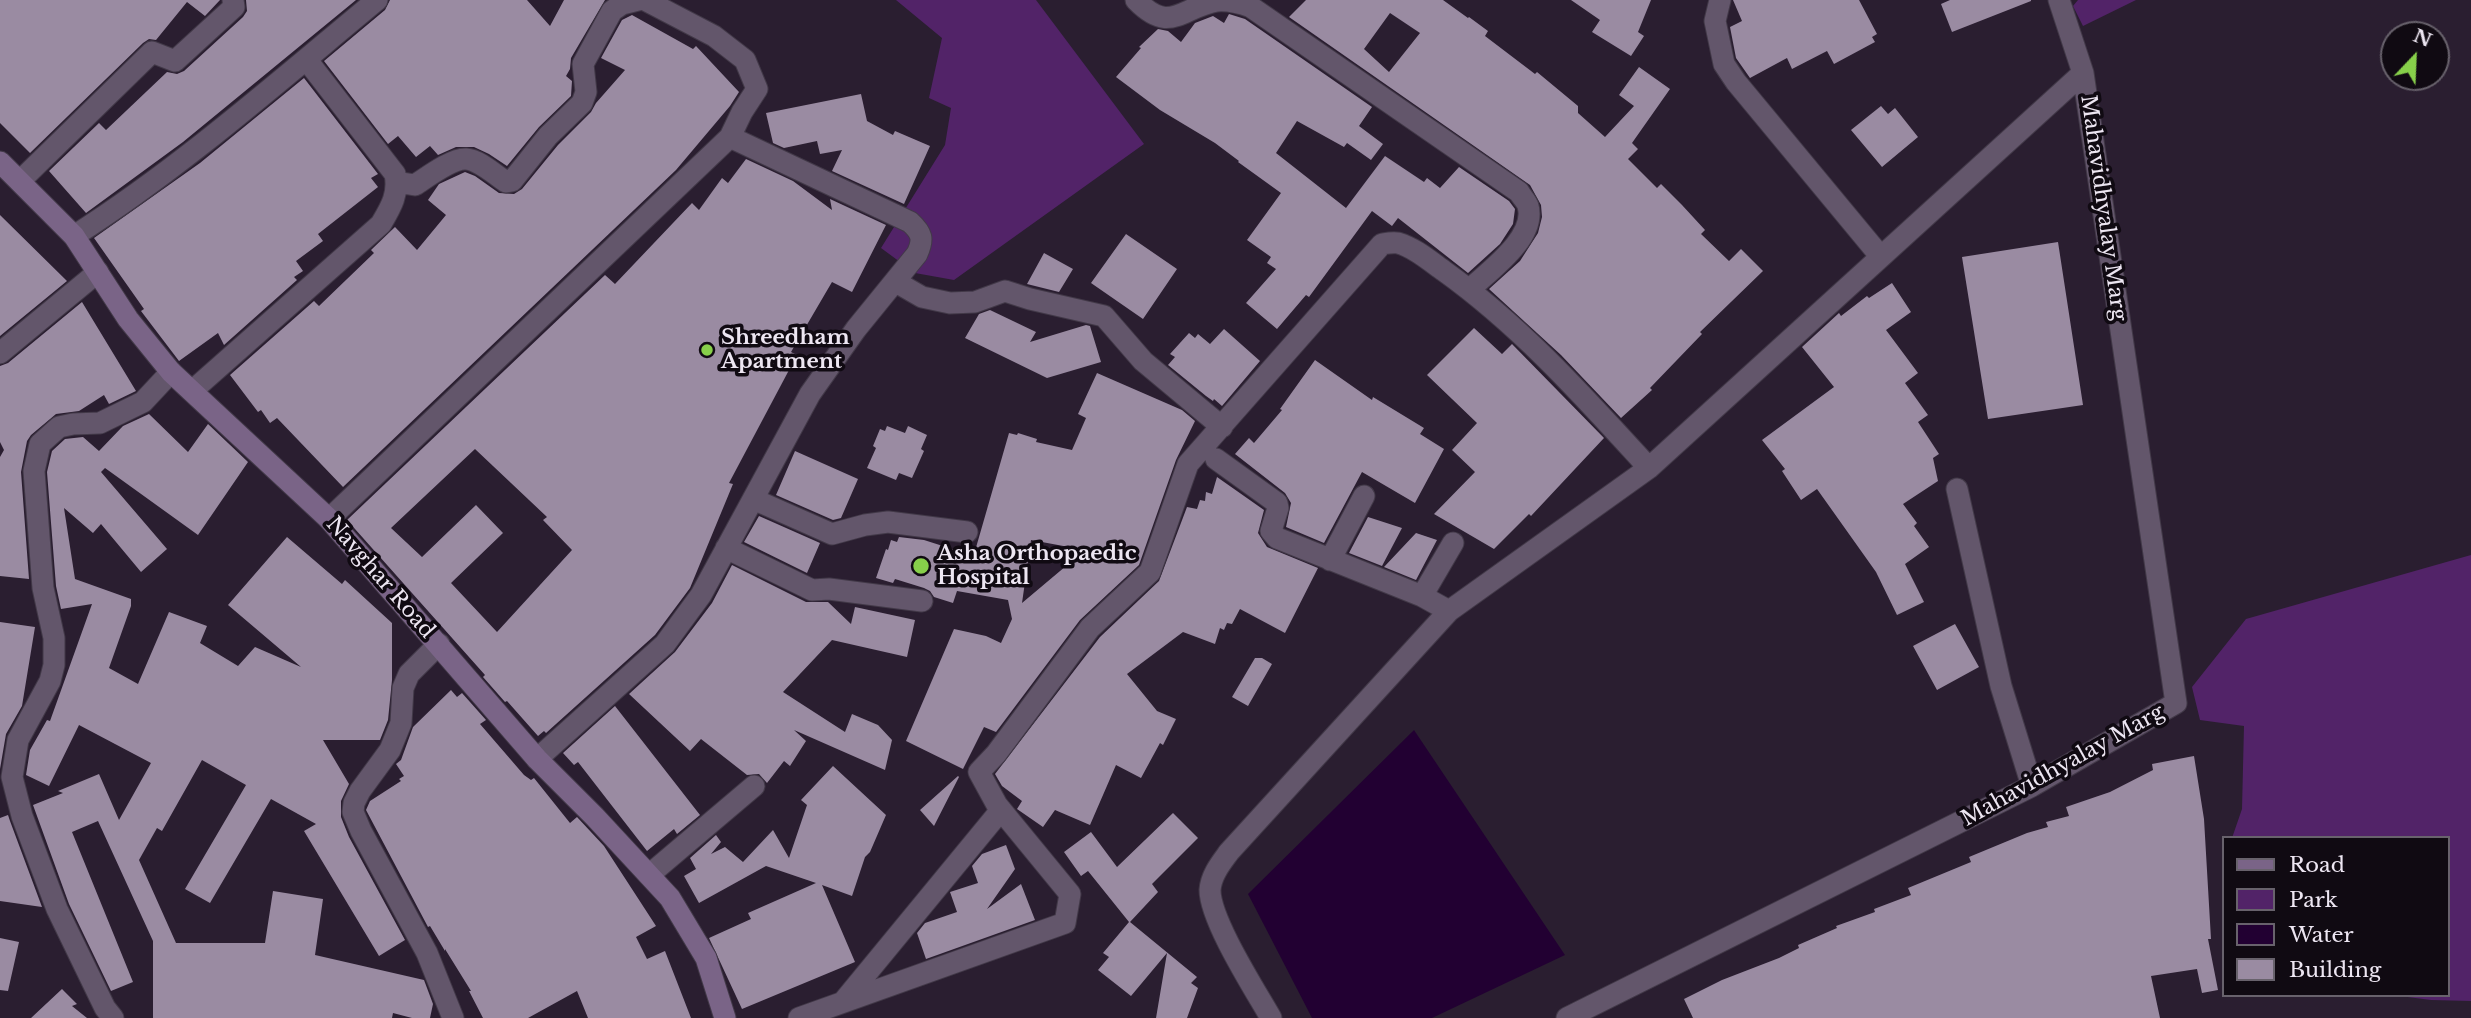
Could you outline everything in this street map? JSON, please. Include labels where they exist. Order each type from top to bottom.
[{"type":"main road","name":"Navghar Road","points":[[0,162],[74,236],[128,319],[172,372],[329,519],[537,758],[670,898],[706,958],[724,1018]]},
{"type":"street","points":[[20,181],[152,52],[175,61],[234,7],[233,0]]},
{"type":"street","points":[[74,236],[139,191],[246,108],[377,0]]},
{"type":"street","points":[[396,182],[415,185],[452,162],[465,159],[482,166],[506,182],[512,181],[548,136],[582,103],[586,92],[583,64],[612,11],[622,4],[638,0]]},
{"type":"street","points":[[329,519],[730,137],[757,89],[745,60],[714,36],[645,0]]},
{"type":"street","points":[[1136,0],[1157,17],[1171,19],[1217,1],[1234,1],[1251,7],[1519,192],[1528,206],[1527,224],[1520,242],[1469,289]]},
{"type":"street","points":[[1720,0],[1715,21],[1724,64],[1881,257]]},
{"type":"street","points":[[1271,1018],[1216,919],[1210,891],[1215,872],[1229,852],[1449,611],[1649,468],[2083,73],[2059,0]]},
{"type":"street","points":[[192,391],[381,223],[395,198],[398,189],[395,174],[306,59]]},
{"type":"street","name":"Mahavidhyalay Marg","points":[[1567,1018],[2032,786],[2176,703],[2083,73]]},
{"type":"street","points":[[537,758],[665,644],[701,595],[810,394],[856,329],[918,254],[922,241],[920,232],[910,222],[730,137]]},
{"type":"street","points":[[799,1018],[1065,923],[1070,894],[1001,810],[979,772],[996,754],[1090,628],[1150,572],[1188,464],[1382,244],[1395,242],[1413,249],[1469,289],[1559,369],[1649,468]]},
{"type":"street","points":[[0,354],[98,272]]},
{"type":"street","points":[[896,282],[922,297],[950,303],[975,302],[1005,291],[1104,316],[1143,361],[1222,427]]},
{"type":"street","points":[[113,1018],[105,1008],[57,909],[22,816],[12,777],[18,740],[50,681],[54,665],[54,638],[44,588],[34,471],[40,444],[59,427],[100,424],[144,402],[172,372]]},
{"type":"street","points":[[1216,458],[1277,503],[1278,508],[1270,531],[1277,538],[1422,596],[1449,611]]},
{"type":"street","points":[[1957,489],[2001,686],[2032,786]]},
{"type":"street","points":[[1330,560],[1364,496]]},
{"type":"street","points":[[753,499],[832,534],[865,524],[888,522],[967,532]]},
{"type":"street","points":[[1422,596],[1453,543]]},
{"type":"street","points":[[726,548],[812,590],[830,589],[922,601]]},
{"type":"street","points":[[439,645],[409,674],[403,688],[401,723],[390,750],[360,791],[353,812],[427,953],[453,1018]]},
{"type":"street","points":[[649,875],[754,786]]},
{"type":"street","points":[[843,1002],[1001,810]]},
{"type":"green space","points":[[896,0],[1036,0],[1144,144],[954,280],[915,273],[881,248],[945,145],[951,108],[929,98],[942,38]]},
{"type":"green space","points":[[2078,0],[2136,0],[2083,26],[2073,6]]},
{"type":"green space","points":[[2471,555],[2471,1001],[2408,997],[2450,997],[2450,836],[2233,836],[2242,809],[2244,726],[2200,720],[2192,687],[2246,619]]},
{"type":"water","points":[[1414,730],[1565,955],[1432,1018],[1312,1018],[1248,894]]},
{"type":"building","points":[[0,0],[220,0],[205,16],[187,2],[156,40],[149,39],[143,43],[30,153],[0,123]]},
{"type":"building","points":[[246,0],[356,0],[183,142],[86,213],[49,171],[99,123],[106,130],[167,72],[177,74],[184,71],[243,17],[247,11]]},
{"type":"building","points":[[390,0],[527,0],[550,26],[564,0],[605,0],[571,58],[566,76],[572,81],[571,96],[539,127],[507,166],[474,147],[456,147],[438,155],[430,146],[416,157],[398,136],[388,144],[324,61],[385,10]]},
{"type":"building","points":[[1306,0],[1443,0],[1488,31],[1485,36],[1535,74],[1537,72],[1578,106],[1578,113],[1605,137],[1634,106],[1619,95],[1639,67],[1670,89],[1632,143],[1638,149],[1628,159],[1657,188],[1661,184],[1682,205],[1705,230],[1701,234],[1729,261],[1741,249],[1763,271],[1700,332],[1702,334],[1650,388],[1652,390],[1621,418],[1561,355],[1489,289],[1520,261],[1538,233],[1542,217],[1541,205],[1530,185],[1289,17]],"holes":[[[1390,13],[1420,33],[1389,72],[1364,49]]]},
{"type":"building","points":[[1571,0],[1651,0],[1638,32],[1644,36],[1631,56],[1592,32],[1600,20]]},
{"type":"building","points":[[1733,0],[1859,0],[1877,34],[1872,37],[1875,42],[1834,64],[1827,51],[1792,69],[1787,58],[1750,78],[1736,58],[1730,27],[1742,21]]},
{"type":"building","points":[[1950,0],[2031,1],[1952,32],[1941,4]]},
{"type":"building","points":[[1229,14],[1245,19],[1372,107],[1359,126],[1383,144],[1371,160],[1347,143],[1344,147],[1297,121],[1276,153],[1346,208],[1385,156],[1424,182],[1427,178],[1440,188],[1459,167],[1509,201],[1515,209],[1513,224],[1500,244],[1468,273],[1398,218],[1392,226],[1372,211],[1309,297],[1306,295],[1277,329],[1246,303],[1276,269],[1267,263],[1271,257],[1247,240],[1281,193],[1215,143],[1160,110],[1116,77],[1141,48],[1139,47],[1158,29],[1168,31],[1181,42],[1195,23],[1213,16],[1224,23]]},
{"type":"building","points":[[632,15],[693,49],[696,46],[739,92],[676,170],[343,487],[277,418],[270,423],[261,410],[258,412],[230,375],[314,301],[319,306],[374,253],[371,250],[395,227],[417,250],[446,215],[428,200],[439,184],[465,172],[499,193],[514,194],[522,189],[625,70],[601,58],[622,20]]},
{"type":"building","points":[[304,78],[378,174],[371,178],[378,187],[318,234],[323,241],[296,261],[303,271],[294,277],[297,280],[224,345],[218,333],[179,361],[141,311],[144,309],[94,238],[200,163]]},
{"type":"building","points":[[861,94],[867,121],[893,135],[895,131],[930,146],[904,204],[832,171],[842,150],[820,154],[817,141],[784,148],[773,143],[766,113]]},
{"type":"building","points":[[1881,106],[1888,114],[1895,108],[1918,137],[1882,167],[1851,130]]},
{"type":"building","points":[[746,159],[793,181],[832,210],[830,199],[886,225],[852,292],[832,282],[791,352],[797,355],[729,483],[733,484],[690,588],[655,635],[546,733],[544,731],[538,736],[507,701],[505,702],[483,677],[485,675],[347,520],[605,275],[615,284],[692,203],[699,210],[722,178],[728,183]],"holes":[[[475,449],[547,517],[543,520],[572,550],[497,632],[451,583],[503,533],[476,505],[422,557],[391,528]]]},
{"type":"building","points":[[0,215],[67,281],[0,336]]},
{"type":"building","points":[[1126,234],[1177,269],[1143,319],[1091,283]]},
{"type":"building","points":[[2058,242],[2083,405],[1988,419],[1962,257]]},
{"type":"building","points":[[1044,253],[1073,269],[1059,292],[1027,284]]},
{"type":"building","points":[[1892,283],[1911,312],[1886,330],[1918,373],[1905,383],[1928,415],[1918,422],[1939,454],[1933,458],[1938,481],[1903,504],[1917,523],[1914,526],[1929,547],[1905,564],[1924,602],[1897,615],[1876,572],[1817,489],[1801,500],[1782,471],[1785,469],[1762,440],[1834,387],[1802,347],[1839,313],[1841,316],[1867,296],[1869,298]]},
{"type":"building","points":[[82,302],[136,391],[109,404],[104,395],[79,411],[56,414],[31,435],[27,441],[21,472],[29,579],[0,576],[0,457],[4,450],[0,442],[0,366],[8,363]]},
{"type":"building","points":[[990,310],[1036,332],[1030,342],[1090,326],[1101,362],[1047,378],[965,338],[979,314]]},
{"type":"building","points":[[1474,328],[1502,354],[1512,344],[1604,438],[1531,516],[1529,514],[1494,549],[1434,514],[1475,472],[1452,450],[1477,423],[1427,375]]},
{"type":"building","points":[[1224,329],[1260,361],[1222,406],[1168,365],[1175,357],[1170,354],[1189,333],[1195,338],[1198,334],[1210,344]]},
{"type":"building","points":[[1315,360],[1372,400],[1373,397],[1424,428],[1420,434],[1444,449],[1415,503],[1362,472],[1324,543],[1286,527],[1291,503],[1285,493],[1235,454],[1249,438],[1254,443],[1282,410],[1280,409]]},
{"type":"building","points":[[1097,373],[1182,410],[1195,421],[1176,460],[1139,565],[1080,620],[996,732],[984,727],[963,769],[906,741],[954,629],[986,636],[1001,643],[1012,619],[1008,600],[957,591],[953,603],[934,597],[924,588],[895,579],[893,583],[876,578],[891,540],[897,542],[899,537],[924,540],[971,555],[972,551],[975,551],[1009,433],[1018,433],[1037,439],[1036,442],[1072,450],[1086,418],[1078,414]],"holes":[[[1031,540],[1085,550],[1022,603]]]},
{"type":"building","points":[[149,414],[188,452],[208,424],[248,462],[198,535],[105,468],[101,472],[167,549],[141,572],[101,524],[93,533],[64,508],[75,579],[131,599],[131,606],[109,668],[138,684],[169,612],[207,626],[200,643],[238,666],[255,647],[301,667],[228,605],[287,537],[342,584],[345,580],[392,623],[392,680],[388,720],[380,740],[323,740],[349,784],[341,801],[341,817],[349,837],[405,940],[379,956],[304,831],[316,824],[271,799],[210,903],[185,889],[246,785],[202,760],[162,831],[157,828],[139,860],[176,943],[265,943],[273,891],[323,899],[315,955],[424,980],[433,1004],[430,1018],[412,1018],[393,1013],[392,1018],[153,1018],[153,941],[98,821],[72,832],[133,982],[111,991],[69,904],[33,805],[99,774],[119,820],[151,763],[79,725],[49,786],[26,775],[30,750],[47,720],[50,721],[92,604],[61,609],[56,586],[47,472],[52,451],[65,439],[83,437],[99,451],[123,426]]},
{"type":"building","points":[[887,426],[905,433],[908,426],[927,435],[921,449],[924,451],[912,478],[899,473],[896,480],[867,468],[876,448],[873,446],[880,429],[885,431]]},
{"type":"building","points":[[795,451],[858,479],[841,518],[833,520],[776,495]]},
{"type":"building","points":[[1217,477],[1264,510],[1258,533],[1267,547],[1318,568],[1285,633],[1240,609],[1232,624],[1227,623],[1224,630],[1220,628],[1215,644],[1183,632],[1127,674],[1157,711],[1176,719],[1163,745],[1160,743],[1141,778],[1116,765],[1090,825],[1055,810],[1043,827],[1017,809],[1022,801],[1002,786],[995,774],[1100,637],[1159,581],[1187,507],[1197,509],[1200,500],[1205,501],[1206,492],[1212,494]]},
{"type":"building","points":[[759,516],[820,543],[807,573],[744,542]]},
{"type":"building","points":[[1368,517],[1402,528],[1382,566],[1349,553]]},
{"type":"building","points":[[1416,533],[1437,540],[1416,580],[1384,567]]},
{"type":"building","points":[[732,565],[806,602],[828,602],[851,624],[855,607],[915,620],[907,657],[832,640],[783,692],[845,732],[852,714],[878,725],[892,740],[885,770],[794,730],[806,741],[790,766],[784,761],[767,783],[759,774],[747,775],[701,739],[690,751],[629,694],[675,652],[712,603]]},
{"type":"building","points":[[0,622],[35,627],[22,706],[6,734],[0,769]]},
{"type":"building","points":[[1955,624],[1979,667],[1937,690],[1913,646]]},
{"type":"building","points":[[1255,658],[1262,658],[1272,664],[1248,706],[1232,697]]},
{"type":"building","points":[[451,690],[457,697],[462,693],[486,720],[480,724],[524,775],[531,780],[534,778],[570,823],[577,817],[604,846],[656,926],[636,937],[647,959],[665,951],[691,1018],[588,1018],[577,991],[528,1018],[483,1018],[471,991],[430,926],[428,927],[366,810],[370,801],[401,781],[399,779],[404,776],[396,764],[401,760],[413,727]]},
{"type":"building","points":[[615,706],[700,815],[677,834],[674,829],[647,851],[578,762],[574,765],[563,753]]},
{"type":"building","points":[[2194,756],[2204,819],[2211,939],[2208,939],[2218,990],[2202,993],[2197,969],[2151,976],[2160,1018],[1693,1018],[1684,999],[1722,980],[1779,958],[1799,948],[1798,945],[1837,928],[1836,926],[1911,895],[1908,888],[1971,862],[1969,857],[2048,827],[2046,822],[2069,816],[2066,807],[2110,792],[2153,770],[2152,764]]},
{"type":"building","points":[[833,766],[886,815],[870,852],[865,857],[852,896],[822,885],[855,962],[742,1009],[709,938],[751,919],[748,913],[816,883],[766,866],[699,903],[684,876],[696,869],[690,858],[716,835],[721,842],[711,854],[725,847],[743,862],[773,830],[789,858],[807,805],[801,800]]},
{"type":"building","points":[[959,777],[934,826],[920,810]]},
{"type":"building","points":[[1173,813],[1198,838],[1152,884],[1158,892],[1130,922],[1197,977],[1191,983],[1198,988],[1187,1018],[1156,1018],[1167,953],[1131,996],[1098,970],[1109,957],[1103,953],[1129,922],[1088,871],[1081,876],[1064,852],[1091,832],[1117,867]]},
{"type":"building","points":[[8,815],[42,907],[0,901],[0,818]]},
{"type":"building","points":[[1006,845],[1015,869],[987,909],[1021,884],[1035,920],[926,959],[917,933],[925,923],[957,912],[950,892],[978,883],[972,866],[982,854]]},
{"type":"building","points":[[0,938],[19,942],[8,991],[0,990]]},
{"type":"building","points":[[62,989],[77,1004],[72,1006],[87,1018],[31,1018]]},
{"type":"place","name":"Shreedham Apartment","points":[[707,350]]},
{"type":"place","name":"Asha Orthopaedic Hospital","points":[[921,566]]}]
